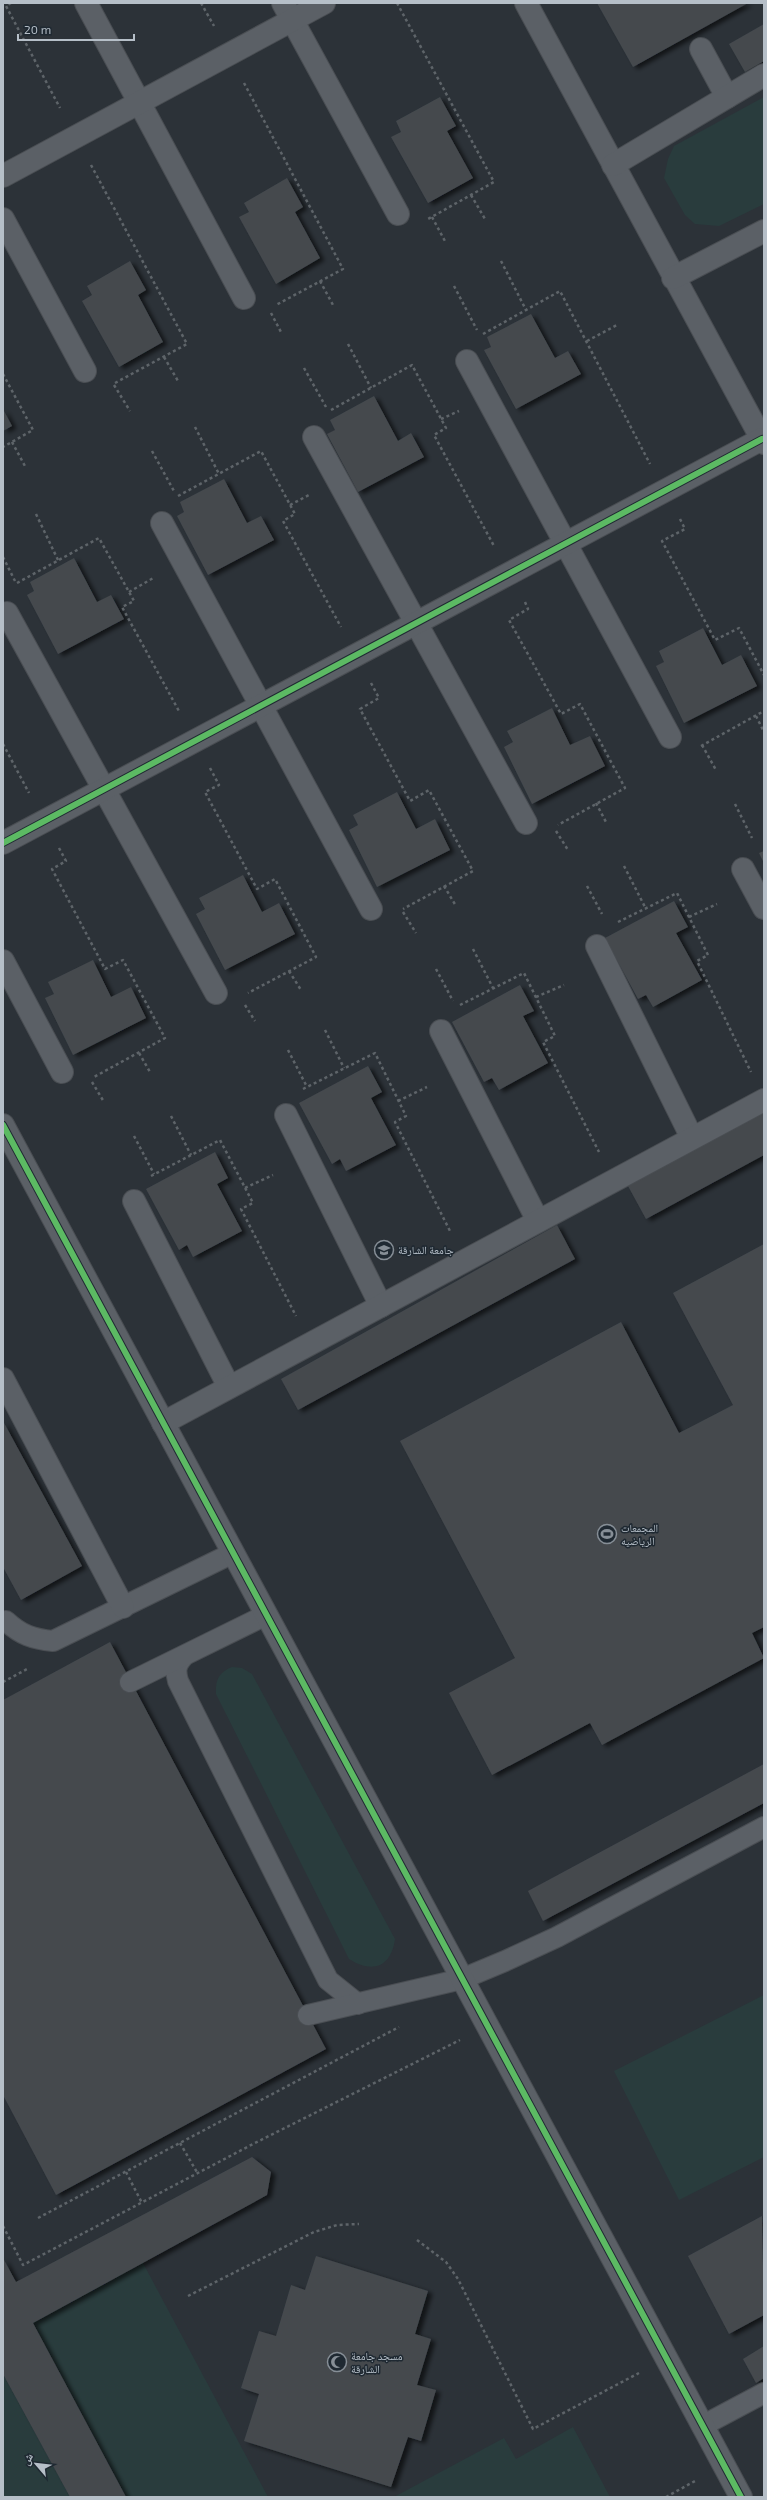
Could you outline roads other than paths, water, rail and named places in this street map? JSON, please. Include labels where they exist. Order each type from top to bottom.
[{"type":"street","points":[[86,3],[244,298]]},
{"type":"street","points":[[3,176],[229,54],[288,12],[324,3]]},
{"type":"street","points":[[3,843],[664,491],[763,441],[673,278],[526,3]]},
{"type":"street","points":[[288,12],[398,214]]},
{"type":"street","points":[[701,49],[727,97]]},
{"type":"street","points":[[613,165],[764,75]]},
{"type":"street","points":[[3,219],[84,371]]},
{"type":"street","points":[[673,278],[764,231]]},
{"type":"street","points":[[467,361],[670,737]]},
{"type":"street","points":[[314,436],[526,823]]},
{"type":"street","points":[[162,523],[371,909]]},
{"type":"street","points":[[8,613],[216,993]]},
{"type":"street","points":[[743,869],[764,908]]},
{"type":"street","points":[[597,946],[692,1138]]},
{"type":"street","points":[[3,961],[62,1072]]},
{"type":"street","points":[[441,1031],[538,1221]]},
{"type":"street","points":[[163,1423],[764,1100]]},
{"type":"street","points":[[286,1115],[381,1306]]},
{"type":"street","points":[[3,1126],[741,2497]]},
{"type":"street","points":[[134,1201],[229,1387]]},
{"type":"street","points":[[3,1379],[123,1607]]},
{"type":"lane","points":[[6,1621],[19,1633],[36,1640],[54,1641],[233,1553]]},
{"type":"lane","points":[[130,1682],[266,1616]]},
{"type":"lane","points":[[184,1657],[177,1664],[176,1673],[181,1688],[328,1980],[358,2004]]},
{"type":"lane","points":[[308,2015],[462,1979],[557,1937],[764,1827]]},
{"type":"lane","points":[[702,2426],[764,2393]]},
{"type":"place","name":"جامعة الشارقة","points":[[384,1250]]},
{"type":"place","name":"المجمعات الرياضيه","points":[[607,1534]]},
{"type":"place","name":"مسجد جامعة الشارقة","points":[[337,2362]]}]
